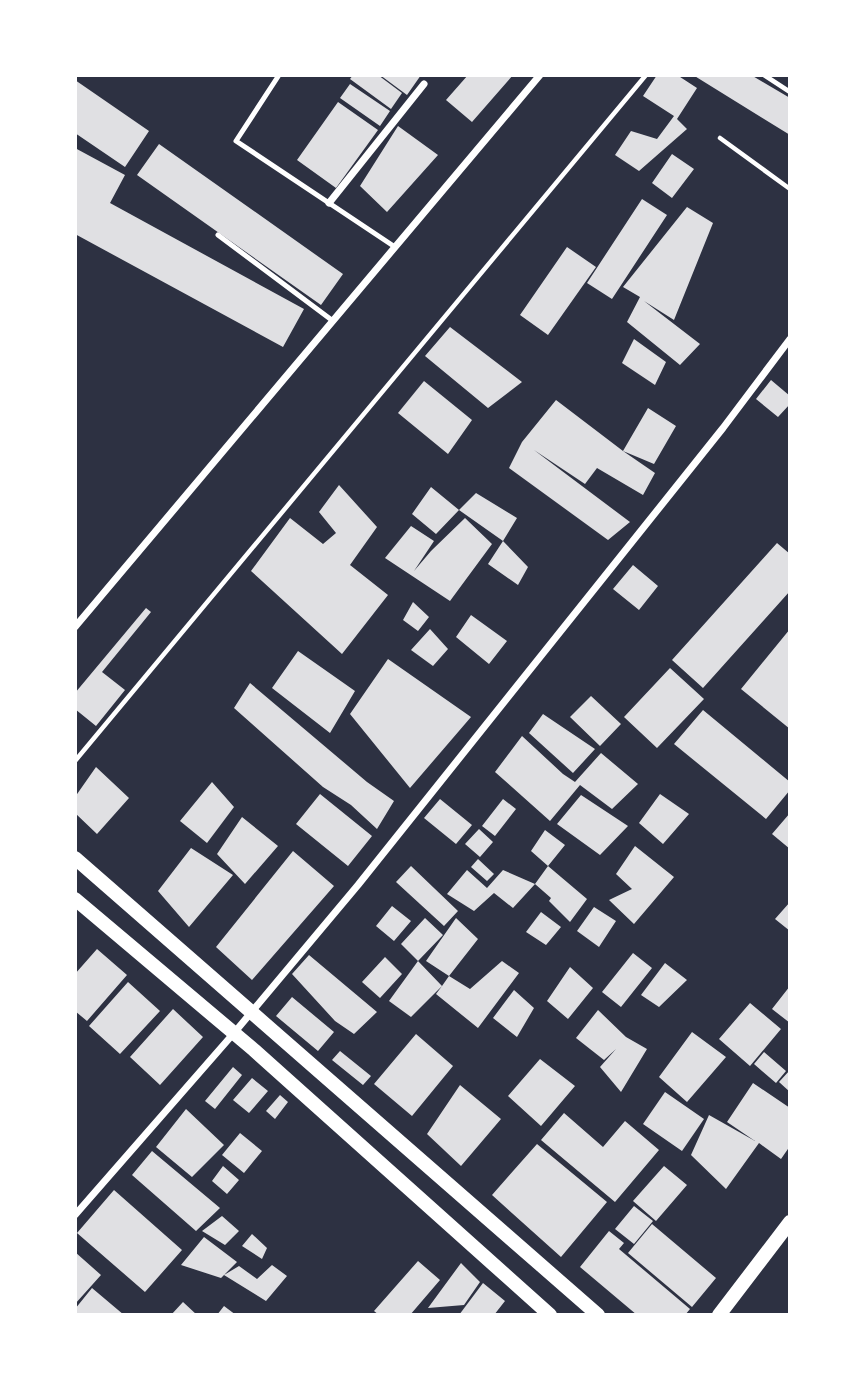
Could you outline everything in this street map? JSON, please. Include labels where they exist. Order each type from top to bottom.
[{"type":"main road","points":[[75,858],[598,1315]]},
{"type":"main road","points":[[75,899],[234,1033],[550,1315]]},
{"type":"main road","points":[[719,1315],[790,1222]]},
{"type":"street","points":[[75,627],[540,75]]},
{"type":"street","points":[[329,203],[424,84]]},
{"type":"street","points":[[75,1215],[234,1033],[358,884],[790,340]]},
{"type":"lane","points":[[279,75],[236,141],[395,247]]},
{"type":"lane","points":[[218,235],[333,321]]},
{"type":"path","points":[[75,761],[646,75]]},
{"type":"path","points":[[765,75],[790,92]]},
{"type":"path","points":[[720,138],[790,189]]},
{"type":"building","points":[[353,75],[378,75],[402,93],[391,109],[350,79]]},
{"type":"building","points":[[380,75],[421,75],[407,95]]},
{"type":"building","points":[[468,75],[513,75],[472,122],[446,100]]},
{"type":"building","points":[[657,75],[677,75],[697,88],[677,119],[687,129],[639,171],[615,155],[631,131],[657,139],[674,116],[643,96]]},
{"type":"building","points":[[693,75],[751,75],[790,98],[790,135]]},
{"type":"building","points":[[75,80],[149,131],[125,167],[75,133]]},
{"type":"building","points":[[350,84],[390,111],[380,126],[340,98]]},
{"type":"building","points":[[338,102],[378,130],[336,188],[297,160]]},
{"type":"building","points":[[398,126],[438,155],[387,212],[360,186]]},
{"type":"building","points":[[159,144],[343,274],[321,305],[137,175]]},
{"type":"building","points":[[75,148],[125,175],[110,203],[304,309],[283,347],[75,234]]},
{"type":"building","points":[[672,154],[694,169],[672,198],[652,183]]},
{"type":"building","points":[[642,199],[667,215],[612,299],[587,283]]},
{"type":"building","points":[[687,207],[713,223],[674,320],[644,301],[700,344],[680,365],[627,322],[640,297],[623,287]]},
{"type":"building","points":[[567,247],[596,267],[548,335],[520,315]]},
{"type":"building","points":[[450,327],[522,382],[488,408],[425,356]]},
{"type":"building","points":[[634,339],[666,362],[655,385],[622,363]]},
{"type":"building","points":[[771,380],[790,396],[790,404],[778,417],[756,399]]},
{"type":"building","points":[[424,381],[472,420],[448,454],[398,413]]},
{"type":"building","points":[[556,400],[655,473],[643,495],[597,468],[585,484],[534,450],[630,522],[608,540],[509,468],[522,442]]},
{"type":"building","points":[[648,408],[676,426],[654,464],[623,451]]},
{"type":"building","points":[[339,485],[377,527],[350,565],[388,595],[342,654],[251,571],[290,518],[323,544],[336,533],[319,512]]},
{"type":"building","points":[[431,487],[459,510],[436,534],[412,514]]},
{"type":"building","points":[[476,493],[517,518],[503,541],[459,510]]},
{"type":"building","points":[[465,518],[492,544],[450,601],[385,558],[411,526],[434,541],[414,571]]},
{"type":"building","points":[[503,541],[528,567],[518,585],[488,564]]},
{"type":"building","points":[[777,543],[790,554],[790,591],[703,688],[672,660]]},
{"type":"building","points":[[633,565],[658,586],[639,610],[613,589]]},
{"type":"building","points":[[413,602],[429,617],[418,631],[403,620]]},
{"type":"building","points":[[146,608],[151,612],[102,672],[125,690],[96,726],[75,709],[75,693]]},
{"type":"building","points":[[471,615],[507,641],[489,664],[456,637]]},
{"type":"building","points":[[430,629],[448,649],[433,666],[411,650]]},
{"type":"building","points":[[790,629],[790,729],[741,689]]},
{"type":"building","points":[[298,651],[355,691],[330,733],[272,688]]},
{"type":"building","points":[[388,659],[471,717],[410,788],[350,714]]},
{"type":"building","points":[[670,668],[704,699],[657,748],[624,717]]},
{"type":"building","points":[[250,683],[367,782],[394,801],[377,829],[351,805],[323,787],[234,708]]},
{"type":"building","points":[[591,696],[621,724],[600,746],[570,717]]},
{"type":"building","points":[[703,710],[790,782],[790,790],[766,819],[674,744]]},
{"type":"building","points":[[543,714],[595,749],[573,773],[529,733]]},
{"type":"building","points":[[522,736],[575,782],[601,753],[638,784],[612,809],[580,785],[550,821],[495,772]]},
{"type":"building","points":[[96,767],[129,798],[97,834],[75,813],[75,797]]},
{"type":"building","points":[[212,782],[234,807],[207,843],[180,821]]},
{"type":"building","points":[[320,794],[372,836],[348,866],[296,824]]},
{"type":"building","points":[[660,794],[689,814],[663,844],[639,823]]},
{"type":"building","points":[[581,795],[628,826],[600,855],[557,824]]},
{"type":"building","points":[[440,799],[472,825],[456,844],[424,818]]},
{"type":"building","points":[[503,799],[516,809],[495,836],[482,826]]},
{"type":"building","points":[[790,813],[790,849],[772,834]]},
{"type":"building","points":[[242,817],[278,846],[245,884],[217,854]]},
{"type":"building","points":[[479,829],[493,842],[480,857],[465,844]]},
{"type":"building","points":[[545,830],[565,845],[548,866],[531,851]]},
{"type":"building","points":[[635,846],[674,877],[634,924],[609,900],[632,889],[616,874]]},
{"type":"building","points":[[191,848],[233,875],[189,927],[158,891]]},
{"type":"building","points":[[293,851],[334,886],[252,980],[216,947]]},
{"type":"building","points":[[478,859],[494,874],[487,881],[471,867]]},
{"type":"building","points":[[411,866],[458,911],[444,926],[396,882]]},
{"type":"building","points":[[548,866],[587,899],[570,922],[549,901],[551,898],[535,884]]},
{"type":"building","points":[[467,870],[487,888],[503,870],[535,884],[513,908],[494,893],[474,911],[447,894]]},
{"type":"building","points":[[790,902],[790,931],[775,919]]},
{"type":"building","points":[[392,906],[411,921],[394,941],[376,926]]},
{"type":"building","points":[[594,907],[616,921],[599,947],[577,931]]},
{"type":"building","points":[[541,912],[561,927],[546,945],[526,932]]},
{"type":"building","points":[[425,918],[443,935],[418,961],[401,944]]},
{"type":"building","points":[[456,918],[478,939],[449,976],[426,961]]},
{"type":"building","points":[[97,949],[127,975],[87,1021],[75,1011],[75,974]]},
{"type":"building","points":[[633,953],[652,968],[621,1007],[602,992]]},
{"type":"building","points":[[309,955],[377,1012],[354,1034],[335,1021],[292,974]]},
{"type":"building","points":[[385,957],[402,974],[380,998],[362,982]]},
{"type":"building","points":[[418,961],[442,986],[411,1017],[389,1001]]},
{"type":"building","points":[[502,961],[519,973],[478,1028],[436,994],[449,976],[470,989]]},
{"type":"building","points":[[665,963],[687,980],[659,1007],[641,995]]},
{"type":"building","points":[[570,967],[593,988],[568,1019],[547,1001]]},
{"type":"building","points":[[128,982],[160,1011],[120,1054],[89,1026]]},
{"type":"building","points":[[790,986],[790,1023],[772,1009]]},
{"type":"building","points":[[514,990],[534,1008],[517,1037],[493,1018]]},
{"type":"building","points":[[292,997],[334,1032],[318,1051],[276,1016]]},
{"type":"building","points":[[750,1003],[781,1029],[750,1066],[719,1039]]},
{"type":"building","points":[[173,1009],[203,1037],[160,1085],[130,1057]]},
{"type":"building","points":[[598,1010],[626,1037],[647,1049],[621,1092],[600,1067],[616,1049],[604,1060],[576,1038]]},
{"type":"building","points":[[692,1032],[726,1057],[687,1102],[659,1077]]},
{"type":"building","points":[[416,1034],[453,1066],[412,1116],[374,1084]]},
{"type":"building","points":[[340,1051],[371,1076],[363,1085],[332,1060]]},
{"type":"building","points":[[764,1052],[786,1071],[776,1083],[754,1064]]},
{"type":"building","points":[[540,1059],[575,1086],[541,1126],[508,1096]]},
{"type":"building","points":[[233,1067],[242,1075],[215,1109],[205,1101]]},
{"type":"building","points":[[790,1070],[790,1092],[779,1082]]},
{"type":"building","points":[[252,1078],[268,1091],[249,1113],[233,1100]]},
{"type":"building","points":[[753,1083],[790,1108],[790,1146],[781,1159],[759,1143],[726,1189],[691,1155],[709,1115],[755,1141],[727,1122]]},
{"type":"building","points":[[460,1085],[501,1119],[461,1166],[427,1134]]},
{"type":"building","points":[[665,1092],[704,1119],[682,1151],[643,1124]]},
{"type":"building","points":[[280,1095],[288,1102],[275,1119],[266,1111]]},
{"type":"building","points":[[186,1109],[224,1145],[192,1177],[156,1147]]},
{"type":"building","points":[[564,1113],[603,1147],[625,1121],[659,1150],[615,1202],[541,1140]]},
{"type":"building","points":[[240,1133],[262,1151],[244,1173],[222,1155]]},
{"type":"building","points":[[537,1144],[607,1202],[561,1257],[492,1195]]},
{"type":"building","points":[[152,1151],[220,1208],[196,1231],[132,1175]]},
{"type":"building","points":[[223,1166],[239,1180],[227,1194],[212,1181]]},
{"type":"building","points":[[664,1166],[687,1185],[656,1221],[633,1201]]},
{"type":"building","points":[[114,1190],[182,1250],[145,1292],[77,1233]]},
{"type":"building","points":[[634,1206],[653,1221],[634,1244],[615,1229]]},
{"type":"building","points":[[222,1216],[239,1231],[225,1245],[202,1231]]},
{"type":"building","points":[[652,1224],[716,1278],[692,1307],[628,1253]]},
{"type":"building","points":[[609,1231],[624,1243],[619,1249],[690,1309],[685,1315],[637,1315],[580,1267]]},
{"type":"building","points":[[252,1234],[267,1248],[262,1259],[242,1246]]},
{"type":"building","points":[[204,1237],[237,1262],[221,1278],[181,1265]]},
{"type":"building","points":[[75,1252],[101,1275],[75,1304]]},
{"type":"building","points":[[418,1261],[440,1280],[410,1315],[379,1315],[374,1311]]},
{"type":"building","points":[[461,1263],[480,1282],[464,1305],[428,1308]]},
{"type":"building","points":[[272,1265],[287,1276],[266,1301],[224,1275],[239,1266],[257,1279]]},
{"type":"building","points":[[483,1283],[505,1301],[494,1315],[459,1315]]},
{"type":"building","points":[[92,1288],[124,1315],[75,1315],[75,1309]]},
{"type":"building","points":[[183,1302],[197,1315],[171,1315]]},
{"type":"building","points":[[224,1306],[236,1315],[217,1315]]}]
